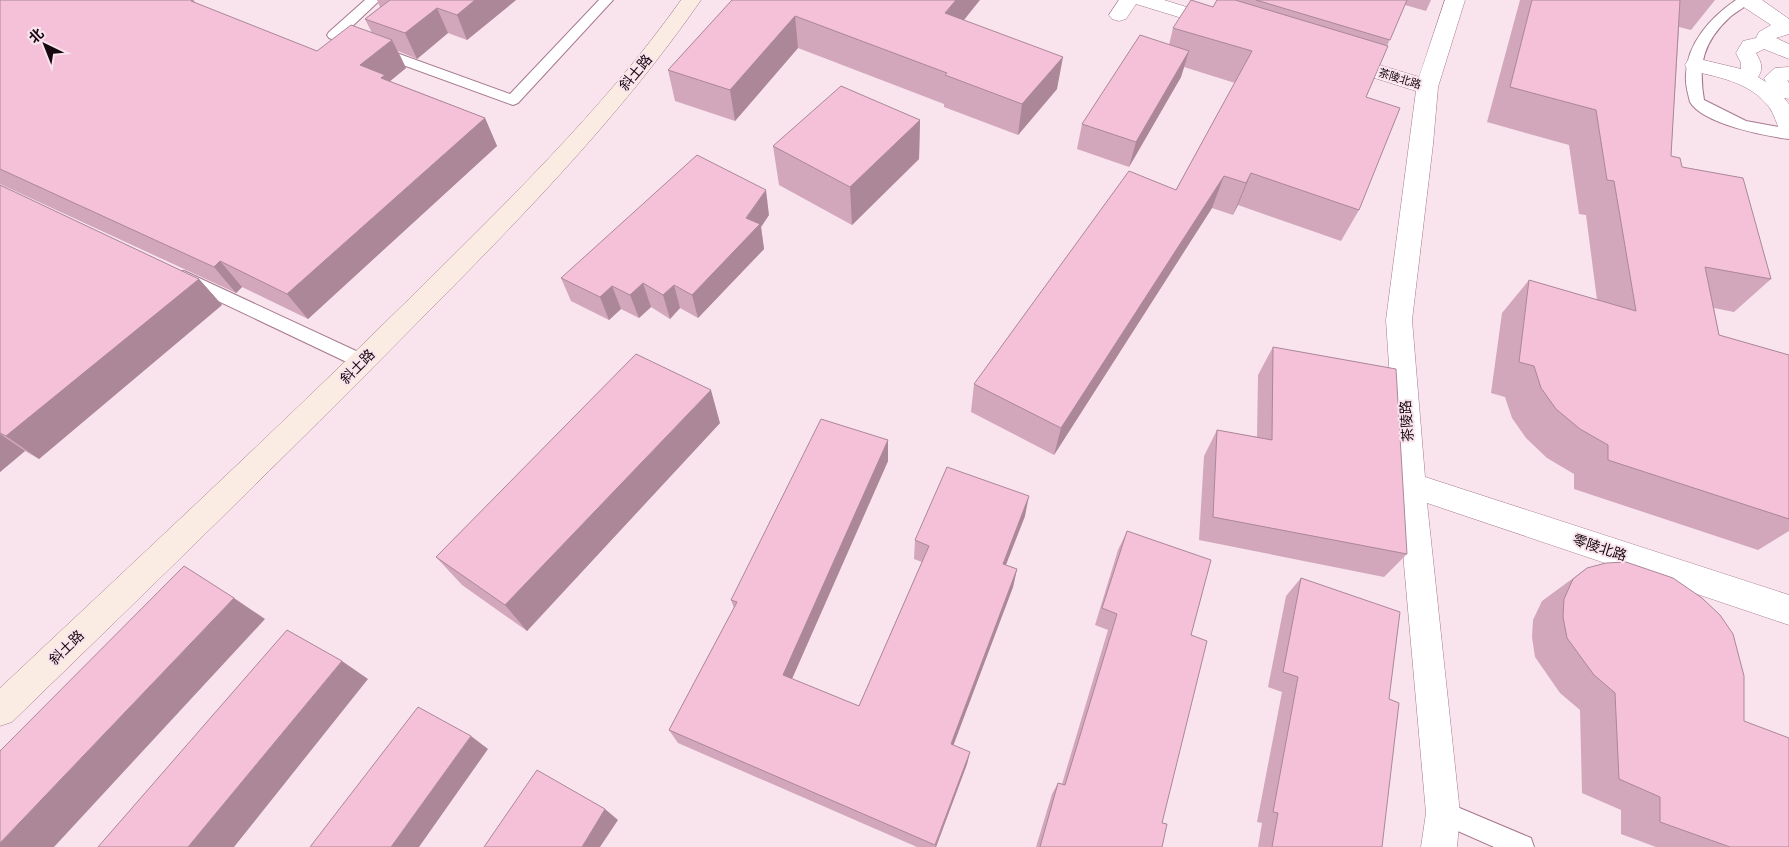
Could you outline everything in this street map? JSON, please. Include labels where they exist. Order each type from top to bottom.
[{"type":"main road","name":"斜土路","points":[[0,710],[292,432],[501,223],[598,116],[670,30],[691,0]]},
{"type":"street","points":[[1143,0],[1238,29]]},
{"type":"street","name":"茶陵路","points":[[1439,847],[1443,813],[1410,485],[1399,320],[1422,144],[1426,87],[1455,0]]},
{"type":"street","points":[[1746,0],[1757,5],[1789,28]]},
{"type":"street","points":[[1766,42],[1766,36],[1774,30],[1789,28]]},
{"type":"street","points":[[1742,77],[1751,72],[1751,63],[1746,53],[1750,46],[1766,42],[1789,52]]},
{"type":"street","name":"茶陵北路","points":[[1323,55],[1426,87]]},
{"type":"street","points":[[1695,65],[1716,68],[1742,77],[1766,93],[1785,97]]},
{"type":"street","points":[[1789,74],[1782,73],[1775,78],[1785,97],[1789,126]]},
{"type":"street","name":"零陵北路","points":[[1410,485],[1789,610]]},
{"type":"lane","points":[[373,0],[334,36],[513,100],[606,0]]},
{"type":"lane","points":[[1746,0],[1730,9],[1700,41],[1693,74],[1697,102],[1726,120],[1755,131],[1789,134]]},
{"type":"lane","points":[[171,271],[361,361]]},
{"type":"lane","points":[[1443,813],[1522,847]]},
{"type":"building","points":[[0,0],[193,0],[191,1],[317,51],[351,25],[392,40],[360,65],[385,75],[381,78],[485,118],[287,294],[220,261],[214,267],[0,169]]},
{"type":"building","points":[[390,0],[475,0],[457,15],[437,8],[405,33],[365,19]]},
{"type":"building","points":[[732,0],[956,0],[945,13],[1063,57],[1022,104],[945,75],[947,73],[795,16],[730,90],[668,70]]},
{"type":"building","points":[[1191,0],[1213,7],[1217,0],[1235,0],[1388,46],[1366,97],[1400,108],[1359,210],[1251,173],[1246,183],[1224,176],[1061,428],[974,384],[1129,171],[1176,190],[1252,51],[1173,28]]},
{"type":"building","points":[[1256,0],[1407,0],[1390,40]]},
{"type":"building","points":[[1532,0],[1680,0],[1671,156],[1680,158],[1682,167],[1743,178],[1771,279],[1705,267],[1719,335],[1789,355],[1789,519],[1608,460],[1608,445],[1580,429],[1556,409],[1541,388],[1534,366],[1519,362],[1529,280],[1636,311],[1614,181],[1607,180],[1596,110],[1510,87]]},
{"type":"building","points":[[1140,35],[1189,51],[1136,142],[1082,124]]},
{"type":"building","points":[[841,86],[920,120],[850,187],[773,146]]},
{"type":"building","points":[[697,155],[766,190],[746,218],[760,224],[692,295],[674,285],[663,295],[643,283],[630,295],[612,286],[600,297],[561,278]]},
{"type":"building","points":[[0,185],[199,279],[6,436],[0,433]]},
{"type":"building","points":[[1273,347],[1396,369],[1407,554],[1213,517],[1217,430],[1272,440]]},
{"type":"building","points":[[636,354],[711,390],[505,605],[436,557]]},
{"type":"building","points":[[821,419],[888,440],[783,675],[859,706],[929,546],[915,540],[947,467],[1029,496],[1003,564],[1017,569],[951,744],[970,752],[935,845],[669,730],[737,602],[731,600]]},
{"type":"building","points":[[1127,531],[1211,560],[1191,635],[1207,641],[1162,823],[1167,824],[1162,847],[1040,847],[1058,783],[1065,785],[1117,614],[1102,608]]},
{"type":"building","points":[[1626,562],[1673,578],[1702,598],[1720,615],[1733,634],[1744,676],[1744,721],[1789,738],[1789,847],[1730,847],[1660,822],[1660,797],[1619,779],[1615,693],[1594,675],[1567,638],[1563,617],[1564,599],[1573,579],[1587,568],[1606,563]]},
{"type":"building","points":[[184,566],[234,598],[0,843],[0,751]]},
{"type":"building","points":[[1301,578],[1400,612],[1389,699],[1399,703],[1382,847],[1272,847],[1278,813],[1273,812],[1298,677],[1283,672]]},
{"type":"building","points":[[287,630],[342,661],[188,847],[98,847]]},
{"type":"building","points":[[418,707],[471,736],[391,847],[310,847]]},
{"type":"building","points":[[537,770],[605,809],[582,847],[484,847]]}]
